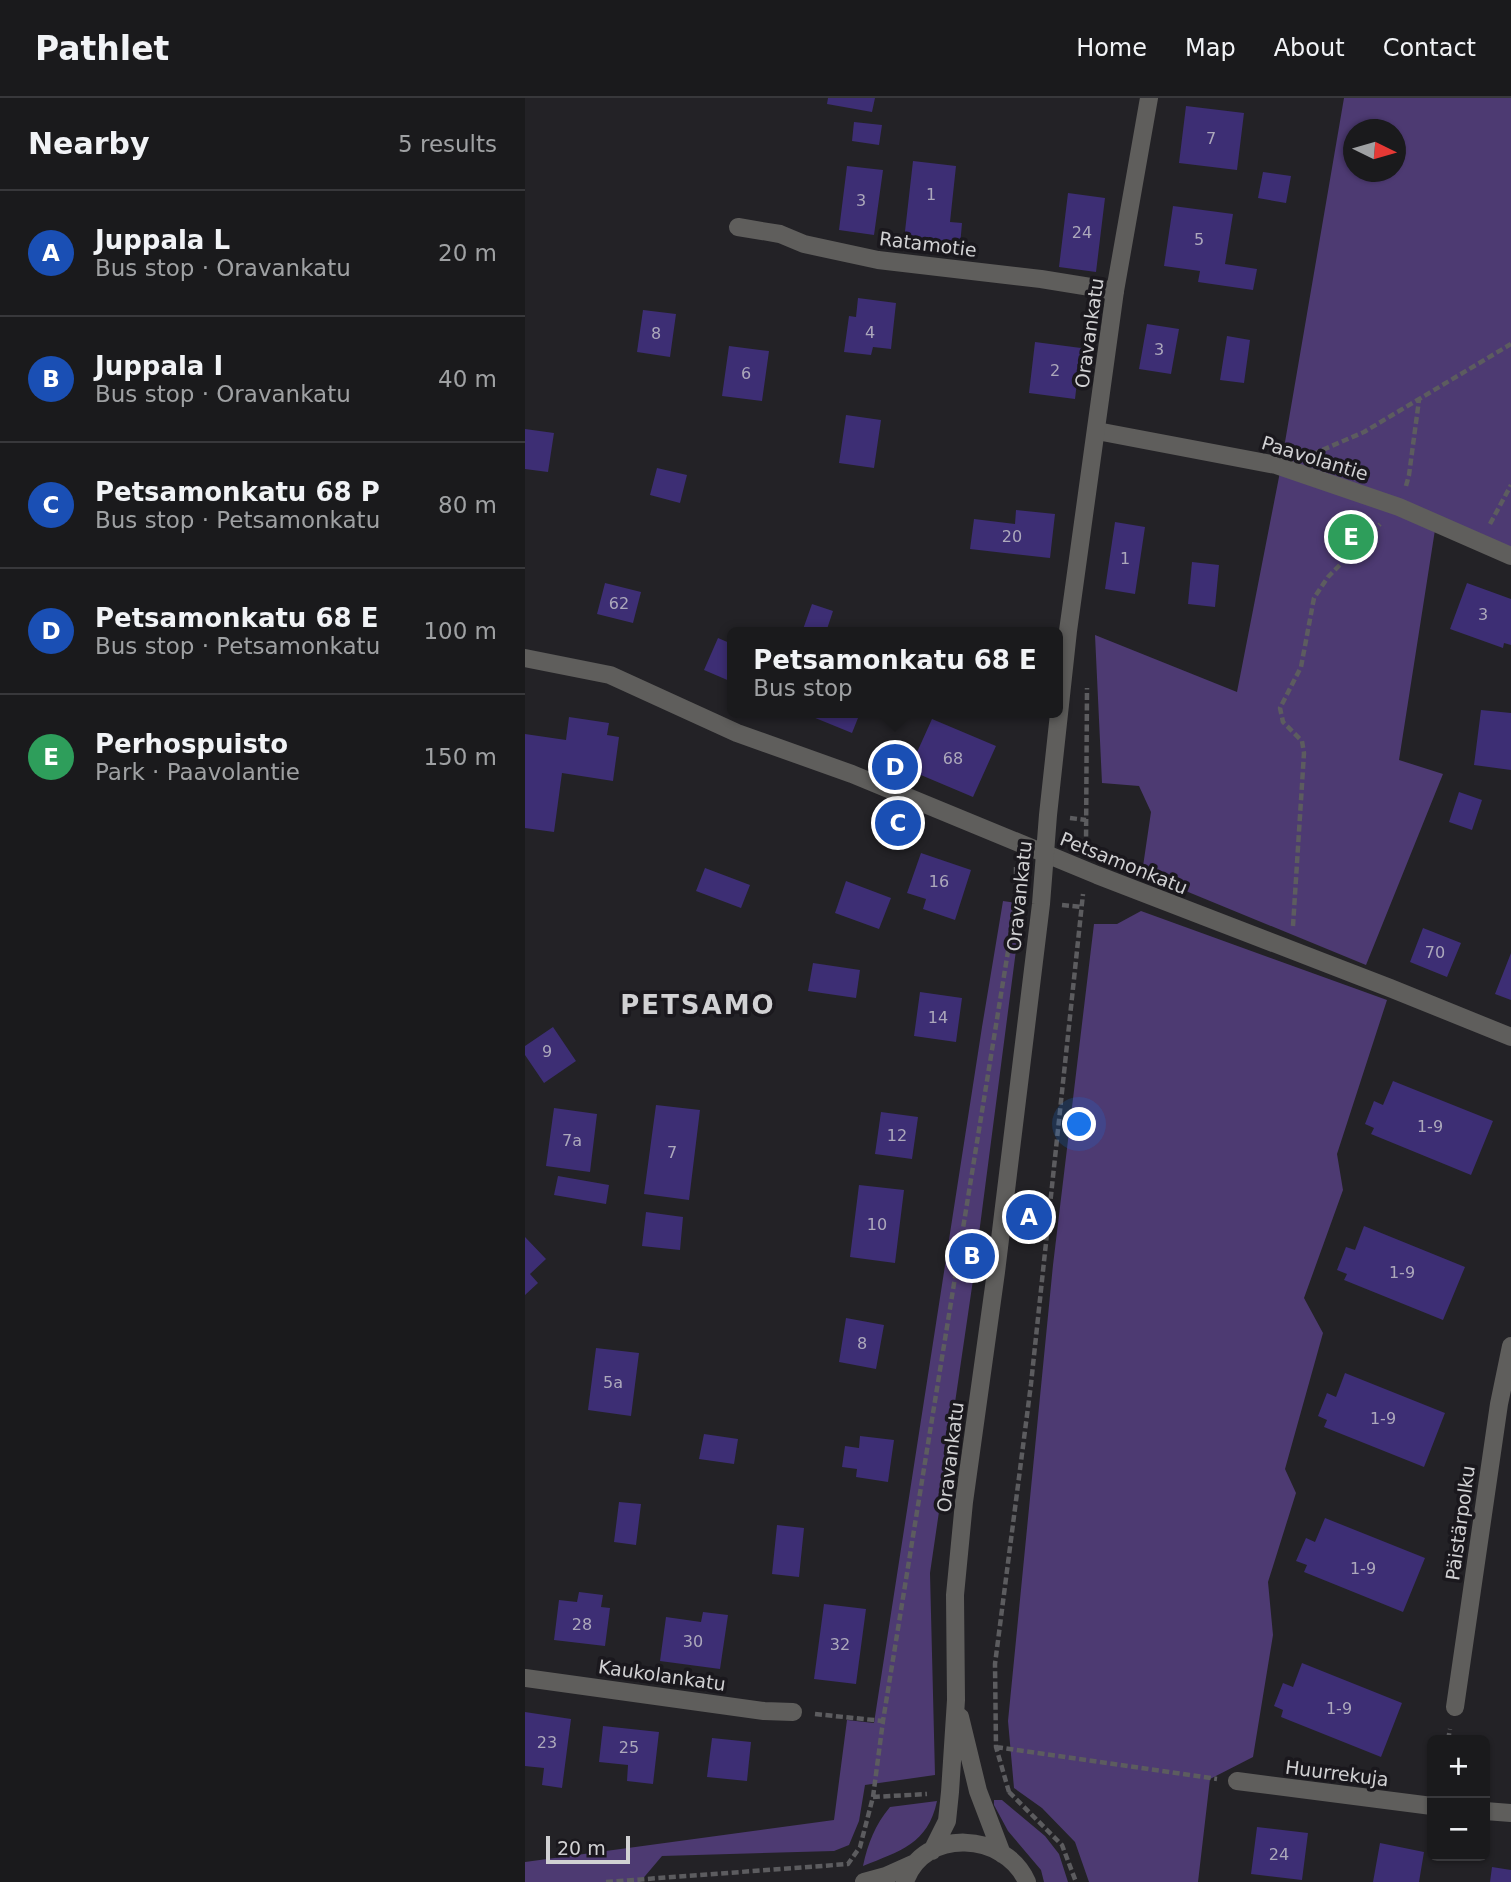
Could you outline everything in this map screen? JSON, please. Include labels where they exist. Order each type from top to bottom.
[{"type":"street","name":"Oravankatu","points":[[1063,671],[1115,291],[1149,98]]},
{"type":"street","name":"Ratamotie","points":[[738,227],[780,234],[804,244],[878,260],[1041,279],[1115,291]]},
{"type":"street","name":"Paavolantie","points":[[1097,431],[1276,465],[1399,507],[1511,556]]},
{"type":"street","name":"Petsamonkatu","points":[[525,658],[610,676],[737,733],[852,774],[1006,839],[1511,1037]]},
{"type":"street","name":"Oravankatu","points":[[905,1882],[947,1821],[956,1700],[955,1595],[964,1502],[998,1258],[1058,718]]},
{"type":"street","name":"Päistärpolku","points":[[1455,1707],[1499,1404],[1511,1346]]},
{"type":"street","name":"Kaukolankatu","points":[[525,1678],[765,1711],[793,1712]]},
{"type":"street","name":"Oravankatu","points":[[956,1700],[978,1791],[1002,1854]]},
{"type":"street","name":"Huurrekuja","points":[[1237,1781],[1427,1805]]},
{"type":"street","points":[[1490,1811],[1511,1813]]},
{"type":"street","points":[[864,1882],[886,1876],[951,1843],[968,1842],[986,1845],[1014,1862],[1027,1882]]},
{"type":"path","points":[[1276,465],[1305,457],[1364,432],[1511,344]]},
{"type":"path","points":[[1292,951],[1304,753],[1302,741],[1283,722],[1280,708],[1301,667],[1314,598],[1328,577],[1364,538],[1399,507],[1409,475],[1419,400]]},
{"type":"path","points":[[1480,543],[1511,486]]},
{"type":"path","points":[[1076,1882],[1062,1845],[1009,1792],[996,1746],[995,1664],[1032,1371],[1085,870],[1087,683]]},
{"type":"path","points":[[606,1882],[848,1864],[860,1847],[873,1797],[883,1721],[1016,902],[1017,869],[1005,856],[1006,839]]},
{"type":"path","points":[[793,1712],[883,1721]]},
{"type":"path","points":[[996,1746],[1237,1781]]},
{"type":"path","points":[[978,1791],[1009,1792]]},
{"type":"path","points":[[873,1797],[950,1792]]},
{"type":"shaded area","points":[[1344,98],[1511,98],[1511,549],[1437,517],[1399,760],[1443,774],[1366,965],[1142,873],[1151,812],[1139,786],[1102,783],[1095,635],[1237,692],[1279,477]]},
{"type":"shaded area","points":[[1003,901],[1022,904],[973,1280],[930,1573],[935,1775],[865,1785],[859,1821],[849,1845],[834,1851],[662,1856],[640,1882],[525,1882],[525,1862],[834,1820],[847,1720],[874,1723]]},
{"type":"shaded area","points":[[1141,911],[1387,1000],[1337,1154],[1343,1190],[1304,1298],[1323,1333],[1285,1469],[1296,1493],[1268,1582],[1273,1635],[1253,1757],[1210,1779],[1198,1882],[1089,1882],[1075,1842],[1042,1808],[1014,1788],[1008,1721],[1053,1265],[1094,924],[1117,924]]},
{"type":"shaded area","points":[[994,1800],[1002,1800],[1045,1836],[1059,1854],[1068,1882],[1044,1882],[1041,1870],[1008,1831]]},
{"type":"shaded area","points":[[937,1801],[933,1816],[919,1837],[900,1850],[863,1866],[873,1835],[890,1807]]},
{"type":"building","points":[[828,98],[875,98],[872,112],[827,104]]},
{"type":"building","points":[[1186,106],[1244,113],[1237,170],[1179,163]]},
{"type":"building","points":[[854,122],[882,125],[879,145],[852,141]]},
{"type":"building","points":[[913,161],[956,166],[950,222],[962,223],[960,246],[904,240]]},
{"type":"building","points":[[847,166],[883,170],[874,235],[839,230]]},
{"type":"building","points":[[1263,172],[1291,176],[1286,203],[1258,198]]},
{"type":"building","points":[[1068,193],[1105,198],[1096,272],[1059,267]]},
{"type":"building","points":[[1173,206],[1233,214],[1225,264],[1257,269],[1253,290],[1198,282],[1200,271],[1164,266]]},
{"type":"building","points":[[858,298],[896,303],[891,349],[873,347],[871,355],[844,352],[849,316],[856,317]]},
{"type":"building","points":[[643,310],[676,314],[670,357],[637,352]]},
{"type":"building","points":[[1147,324],[1179,329],[1171,374],[1139,369]]},
{"type":"building","points":[[1227,336],[1250,340],[1244,383],[1220,380]]},
{"type":"building","points":[[1035,342],[1081,348],[1075,399],[1029,393]]},
{"type":"building","points":[[729,346],[769,351],[762,401],[722,396]]},
{"type":"building","points":[[846,415],[881,420],[874,468],[839,463]]},
{"type":"building","points":[[525,429],[554,433],[548,472],[525,469]]},
{"type":"building","points":[[657,468],[687,475],[680,503],[650,495]]},
{"type":"building","points":[[1016,510],[1055,514],[1050,558],[970,549],[974,519],[1015,524]]},
{"type":"building","points":[[1115,522],[1145,527],[1135,594],[1105,589]]},
{"type":"building","points":[[1192,562],[1219,565],[1215,607],[1188,604]]},
{"type":"building","points":[[605,583],[641,592],[633,623],[597,614]]},
{"type":"building","points":[[1467,583],[1511,599],[1511,645],[1504,643],[1503,648],[1450,629]]},
{"type":"building","points":[[812,604],[833,611],[828,627],[804,627]]},
{"type":"building","points":[[718,638],[727,642],[727,680],[704,670]]},
{"type":"building","points":[[1481,710],[1511,713],[1511,770],[1474,765]]},
{"type":"building","points":[[569,717],[609,723],[607,735],[619,737],[613,781],[562,773],[554,832],[525,828],[525,734],[566,740]]},
{"type":"building","points":[[815,718],[858,718],[852,733]]},
{"type":"building","points":[[932,719],[996,746],[973,797],[909,770]]},
{"type":"building","points":[[1459,792],[1482,800],[1472,830],[1449,822]]},
{"type":"building","points":[[921,853],[971,870],[955,920],[923,909],[926,899],[907,893]]},
{"type":"building","points":[[705,868],[750,885],[741,908],[696,891]]},
{"type":"building","points":[[846,881],[891,898],[879,929],[835,913]]},
{"type":"building","points":[[1423,928],[1461,943],[1447,977],[1410,962]]},
{"type":"building","points":[[1511,953],[1511,1000],[1495,994]]},
{"type":"building","points":[[813,963],[860,970],[856,998],[808,991]]},
{"type":"building","points":[[920,992],[962,998],[956,1042],[914,1036]]},
{"type":"building","points":[[553,1027],[576,1061],[544,1083],[525,1055],[525,1046]]},
{"type":"building","points":[[1393,1081],[1493,1121],[1471,1175],[1371,1134],[1374,1128],[1365,1124],[1374,1101],[1383,1105]]},
{"type":"building","points":[[656,1105],[700,1110],[689,1200],[644,1194]]},
{"type":"building","points":[[554,1108],[597,1114],[590,1172],[546,1166]]},
{"type":"building","points":[[881,1112],[918,1117],[912,1159],[875,1154]]},
{"type":"building","points":[[558,1176],[609,1185],[606,1204],[554,1195]]},
{"type":"building","points":[[859,1185],[904,1190],[895,1263],[850,1257]]},
{"type":"building","points":[[646,1212],[683,1217],[680,1250],[642,1246]]},
{"type":"building","points":[[1364,1226],[1465,1267],[1443,1320],[1344,1280],[1347,1274],[1337,1270],[1346,1247],[1355,1250]]},
{"type":"building","points":[[525,1237],[546,1259],[530,1274],[538,1283],[525,1295]]},
{"type":"building","points":[[846,1318],[884,1325],[876,1369],[839,1362]]},
{"type":"building","points":[[596,1348],[639,1353],[631,1416],[588,1410]]},
{"type":"building","points":[[1345,1373],[1445,1413],[1424,1467],[1324,1427],[1327,1420],[1318,1416],[1327,1393],[1336,1397]]},
{"type":"building","points":[[704,1434],[738,1439],[734,1464],[699,1459]]},
{"type":"building","points":[[860,1436],[894,1440],[888,1482],[856,1477],[857,1469],[842,1467],[845,1446],[859,1448]]},
{"type":"building","points":[[619,1502],[641,1504],[636,1545],[614,1542]]},
{"type":"building","points":[[1325,1518],[1425,1558],[1403,1612],[1304,1572],[1307,1565],[1296,1561],[1306,1538],[1315,1542]]},
{"type":"building","points":[[777,1525],[804,1528],[799,1577],[772,1574]]},
{"type":"building","points":[[579,1592],[603,1595],[601,1607],[610,1608],[605,1646],[554,1640],[559,1600],[577,1602]]},
{"type":"building","points":[[824,1604],[866,1609],[856,1684],[814,1679]]},
{"type":"building","points":[[703,1612],[728,1615],[720,1669],[660,1661],[666,1617],[701,1622]]},
{"type":"building","points":[[1302,1663],[1402,1703],[1381,1757],[1281,1717],[1283,1710],[1274,1706],[1283,1683],[1293,1687]]},
{"type":"building","points":[[525,1712],[571,1719],[562,1788],[542,1785],[544,1768],[525,1766]]},
{"type":"building","points":[[603,1726],[659,1732],[653,1784],[627,1781],[628,1765],[599,1762]]},
{"type":"building","points":[[712,1738],[751,1742],[747,1781],[707,1777]]},
{"type":"building","points":[[1257,1827],[1308,1833],[1302,1880],[1251,1874]]},
{"type":"building","points":[[1380,1843],[1424,1852],[1419,1882],[1373,1882]]},
{"type":"building","points":[[1492,1867],[1511,1870],[1511,1882],[1490,1882]]},
{"type":"place","name":"Perhospuisto","points":[[1351,537]]},
{"type":"place","name":"Petsamonkatu 68 E","points":[[895,767]]},
{"type":"place","name":"Petsamonkatu 68 P","points":[[898,823]]},
{"type":"place","name":"Juppala L","points":[[1029,1217]]},
{"type":"place","name":"Juppala I","points":[[972,1256]]},
{"type":"district","name":"PETSAMO","points":[[698,1005]]}]
